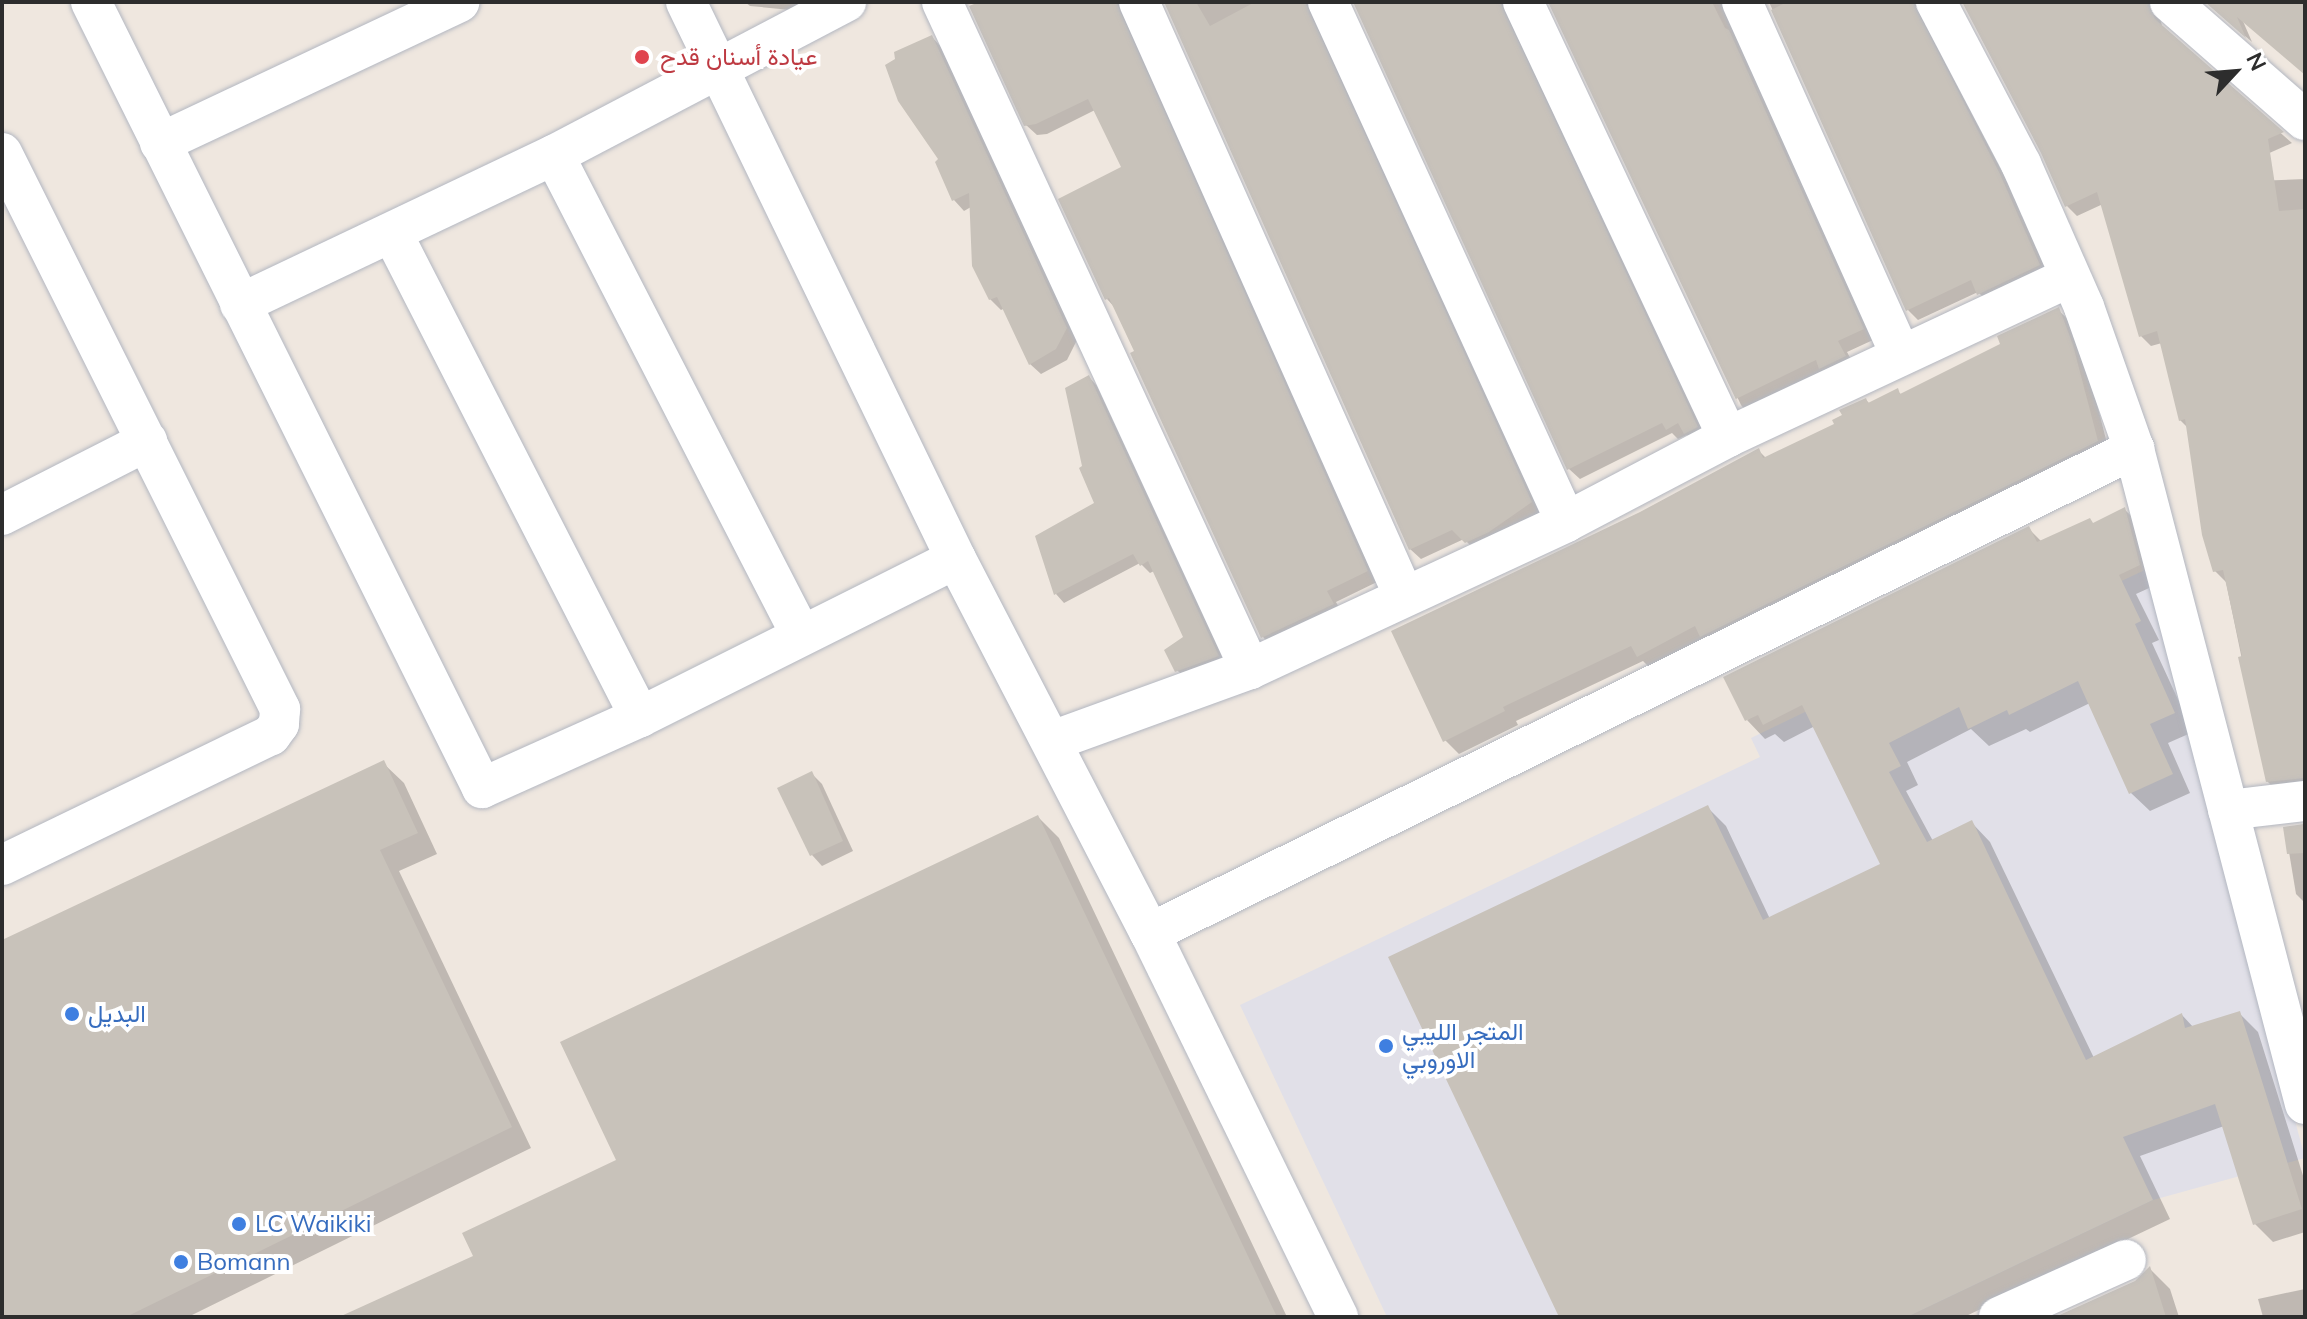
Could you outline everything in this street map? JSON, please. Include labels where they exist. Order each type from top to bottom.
[{"type":"street","points":[[91,2],[365,550],[479,786],[484,788],[640,717],[956,559]]},
{"type":"street","points":[[160,143],[460,2]]},
{"type":"street","points":[[686,2],[956,559],[1150,933],[1338,1317]]},
{"type":"street","points":[[240,304],[554,155],[846,2]]},
{"type":"street","points":[[942,2],[1250,669]]},
{"type":"street","points":[[1139,2],[1404,596]]},
{"type":"street","points":[[1328,2],[1566,522]]},
{"type":"street","points":[[1523,2],[1728,437]]},
{"type":"street","points":[[1742,2],[1901,355]]},
{"type":"street","points":[[1936,2],[2021,164],[2084,307],[2134,449],[2228,810],[2293,1006],[2305,1104]]},
{"type":"street","points":[[2170,2],[2305,120]]},
{"type":"street","points":[[2,153],[280,709],[279,724],[271,735],[2,865]]},
{"type":"street","points":[[554,155],[801,635]]},
{"type":"street","points":[[392,233],[640,717]]},
{"type":"street","points":[[1052,741],[1250,669],[1566,522],[1728,437],[2069,277]]},
{"type":"street","points":[[2,515],[147,441]]},
{"type":"street","points":[[1150,933],[2134,449]]},
{"type":"street","points":[[2228,810],[2305,801]]},
{"type":"street","points":[[1999,1317],[2126,1260]]},
{"type":"shaded area","points":[[2147,569],[2305,1158],[2153,1200],[1907,1317],[1387,1317],[1240,1005],[1760,757],[1751,738],[2069,585],[2077,602]]},
{"type":"building","points":[[979,2],[1116,2],[1368,571],[1327,591],[1334,604],[1261,638],[1130,353],[1134,351],[1109,298],[1105,300],[1058,199],[1121,167],[1088,99],[1036,124],[1024,126],[969,6]]},
{"type":"building","points":[[1164,2],[1196,2],[1210,26],[1255,2],[1305,2],[1532,502],[1489,532],[1465,543],[1452,530],[1409,550]]},
{"type":"building","points":[[1353,2],[1500,2],[1698,427],[1684,434],[1678,423],[1666,430],[1662,423],[1567,470]]},
{"type":"building","points":[[1548,2],[1712,2],[1729,30],[1864,329],[1838,341],[1846,356],[1819,369],[1816,360],[1736,399],[1739,406]]},
{"type":"building","points":[[1787,2],[1913,2],[2000,174],[2040,265],[1977,295],[1971,280],[1906,311],[1771,10]]},
{"type":"building","points":[[1962,2],[2148,2],[2155,19],[2284,132],[2268,139],[2279,211],[2304,209],[2305,226],[2305,778],[2266,782],[2238,657],[2242,656],[2223,570],[2213,572],[2202,535],[2185,419],[2179,421],[2157,331],[2139,337],[2097,192],[2065,207],[2041,153]]},
{"type":"building","points":[[2205,2],[2305,2],[2305,75],[2237,17],[2246,38]]},
{"type":"building","points":[[932,35],[1067,328],[1056,349],[1029,365],[997,297],[989,300],[972,266],[969,193],[952,201],[935,162],[938,159],[898,101],[885,65],[895,59],[894,52]]},
{"type":"building","points":[[2059,307],[2073,345],[2098,441],[1700,637],[1695,626],[1637,657],[1631,646],[1503,707],[1505,711],[1443,742],[1391,631],[1640,512],[1759,448],[1763,458],[1834,424],[1832,420],[1842,415],[1839,410],[1866,398],[1868,403],[1898,388],[1900,394],[2000,344],[1997,336]]},
{"type":"building","points":[[1089,375],[1219,656],[1175,672],[1164,650],[1183,637],[1148,561],[1140,566],[1133,554],[1054,595],[1035,536],[1094,503],[1079,468],[1082,466],[1065,388]]},
{"type":"building","points":[[2125,507],[2140,565],[2119,575],[2141,621],[2135,624],[2175,713],[2150,724],[2173,774],[2129,794],[2078,681],[2009,715],[2007,710],[1968,729],[1959,707],[1889,743],[1901,766],[1889,772],[1927,842],[1972,820],[2086,1060],[2182,1013],[2185,1028],[2240,1011],[2302,1209],[2253,1225],[2215,1104],[2123,1137],[2153,1200],[1907,1317],[1559,1317],[1388,957],[1708,805],[1763,920],[1880,864],[1802,705],[1763,725],[1758,715],[1745,721],[1723,677],[2029,526],[2037,542],[2090,518],[2093,523]]},
{"type":"building","points":[[384,760],[418,833],[380,850],[512,1127],[126,1317],[2,1317],[2,940]]},
{"type":"building","points":[[812,771],[843,841],[810,856],[777,788]]},
{"type":"building","points":[[1038,815],[1277,1317],[339,1317],[473,1256],[462,1233],[616,1160],[560,1042]]},
{"type":"building","points":[[2305,824],[2305,853],[2287,854],[2283,827]]},
{"type":"building","points":[[2150,1266],[2166,1317],[2055,1317],[2135,1281]]},
{"type":"place","name":"عيادة أسنان قدح","points":[[642,57]]},
{"type":"place","name":"البديل","points":[[72,1014]]},
{"type":"place","name":"المتجر الليبي الاوروبي","points":[[1386,1046]]},
{"type":"place","name":"LC Waikiki","points":[[239,1224]]},
{"type":"place","name":"Bomann","points":[[181,1262]]}]
